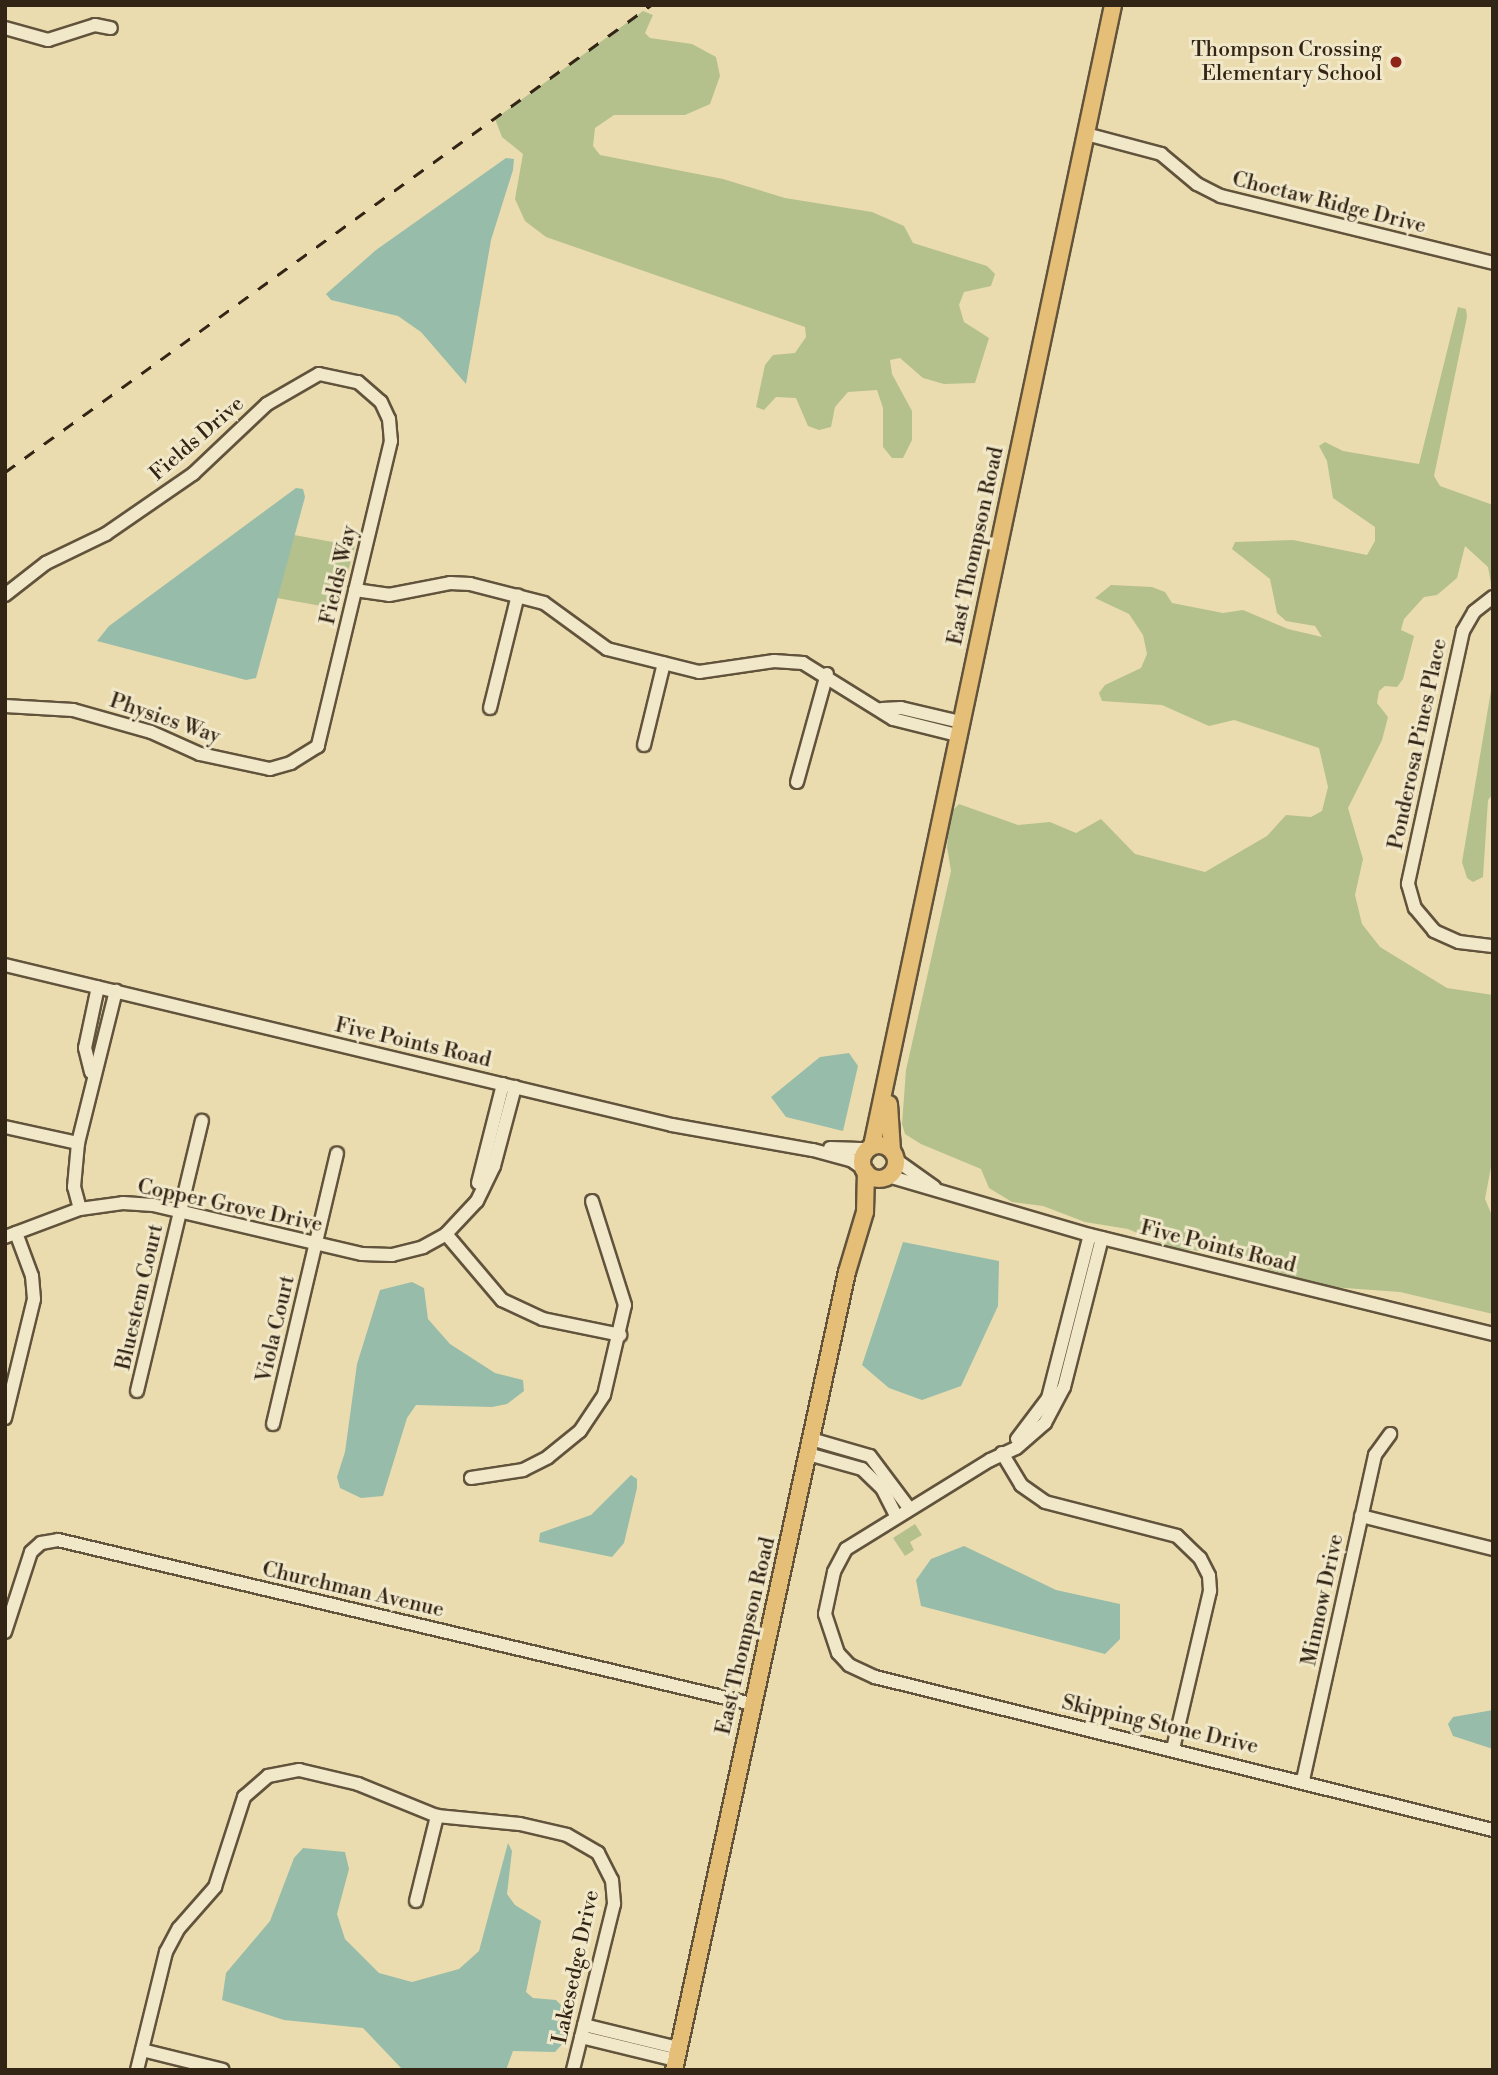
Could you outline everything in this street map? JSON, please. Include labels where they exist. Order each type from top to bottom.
[{"type":"main road","name":"East Thompson Road","points":[[865,1212],[865,1170],[885,1096],[959,728],[1113,5]]},
{"type":"main road","name":"East Thompson Road","points":[[676,2059],[847,1272],[865,1212],[887,1177],[894,1155],[889,1104],[885,1096]]},
{"type":"main road","points":[[870,1148],[894,1155]]},
{"type":"main road","points":[[865,1170],[872,1177],[887,1177]]},
{"type":"street","points":[[5,29],[48,40],[95,24],[111,28]]},
{"type":"street","name":"Choctaw Ridge Drive","points":[[1086,134],[1161,154],[1197,184],[1221,196],[1493,263]]},
{"type":"street","name":"Fields Drive","points":[[5,595],[46,564],[106,534],[193,474],[267,404],[319,374],[358,382],[381,402]]},
{"type":"street","name":"Fields Way","points":[[307,752],[318,746],[390,441],[389,419],[381,402]]},
{"type":"street","points":[[355,590],[389,595],[456,582],[518,595],[551,607],[607,649],[715,673],[790,661],[827,674],[893,719],[959,728]]},
{"type":"street","points":[[491,708],[518,595]]},
{"type":"street","name":"Ponderosa Pines Place","points":[[1492,597],[1472,614],[1461,638],[1409,874],[1416,910],[1426,924],[1447,938],[1493,946]]},
{"type":"street","points":[[644,745],[664,663]]},
{"type":"street","points":[[797,782],[827,674]]},
{"type":"street","name":"Physics Way","points":[[5,706],[73,710],[151,732],[200,754],[270,769],[307,752]]},
{"type":"street","name":"Five Points Road","points":[[5,965],[695,1130],[813,1150],[851,1160],[865,1170]]},
{"type":"street","points":[[92,1075],[85,1048],[98,987]]},
{"type":"street","points":[[80,1209],[74,1187],[78,1143],[92,1075],[116,992]]},
{"type":"street","name":"Copper Grove Drive","points":[[10,1235],[80,1209],[123,1203],[180,1211],[362,1254],[392,1255],[423,1247],[446,1234],[474,1195],[509,1086]]},
{"type":"street","name":"Bluestem Court","points":[[137,1391],[202,1121]]},
{"type":"street","points":[[5,1126],[78,1143]]},
{"type":"street","name":"Five Points Road","points":[[813,1150],[870,1148]]},
{"type":"street","name":"Viola Court","points":[[273,1424],[337,1153]]},
{"type":"street","name":"Five Points Road","points":[[894,1155],[937,1190]]},
{"type":"street","name":"Five Points Road","points":[[887,1177],[1096,1237],[1493,1334]]},
{"type":"street","points":[[471,1478],[523,1470],[548,1457],[580,1431],[604,1395],[620,1335],[623,1287],[592,1202]]},
{"type":"street","points":[[446,1234],[482,1281],[513,1307],[542,1319],[620,1335]]},
{"type":"street","points":[[5,1418],[34,1299],[32,1276],[10,1235]]},
{"type":"street","points":[[809,1447],[856,1466],[874,1479],[896,1515],[1002,1453],[1023,1434],[1048,1398],[1078,1308],[1096,1237]]},
{"type":"street","name":"Minnow Drive","points":[[1303,1780],[1375,1455],[1390,1434]]},
{"type":"street","points":[[809,1447],[863,1451],[885,1471],[909,1508]]},
{"type":"street","points":[[1002,1453],[1021,1485],[1045,1502],[1177,1536],[1205,1555],[1210,1591],[1173,1749]]},
{"type":"street","points":[[874,1479],[885,1471]]},
{"type":"street","name":"Skipping Stone Drive","points":[[896,1515],[857,1539],[839,1560],[825,1614],[830,1640],[849,1665],[875,1677],[1303,1780],[1493,1829]]},
{"type":"street","points":[[1361,1516],[1493,1549]]},
{"type":"street","name":"Churchman Avenue","points":[[5,1632],[31,1552],[45,1542],[58,1540],[752,1704]]},
{"type":"street","name":"Lakesedge Drive","points":[[142,2050],[171,1940],[215,1887],[238,1809],[261,1780],[281,1772],[307,1771],[358,1784],[437,1816],[513,1823],[567,1835],[589,1845],[604,1860],[612,1880],[614,1903],[573,2070]]},
{"type":"street","points":[[416,1901],[437,1816]]},
{"type":"street","points":[[583,2031],[676,2059]]},
{"type":"street","points":[[137,2070],[142,2050],[223,2070]]},
{"type":"green space","points":[[643,11],[653,15],[645,33],[650,38],[692,44],[716,57],[720,76],[710,104],[685,115],[614,115],[595,128],[593,146],[600,155],[723,179],[785,198],[872,212],[904,226],[913,243],[987,266],[995,274],[991,286],[964,292],[959,305],[964,322],[989,338],[975,383],[944,384],[923,378],[900,358],[890,360],[892,374],[912,411],[912,440],[903,458],[892,458],[883,447],[883,408],[877,390],[848,392],[835,407],[831,427],[819,430],[808,426],[796,398],[776,397],[764,410],[756,407],[765,365],[773,355],[795,353],[806,337],[805,327],[546,237],[525,221],[515,199],[523,154],[502,137],[495,119]]},
{"type":"green space","points":[[1458,307],[1466,309],[1467,317],[1434,476],[1440,486],[1493,505],[1493,595],[1488,567],[1465,546],[1457,578],[1437,595],[1424,597],[1404,619],[1401,630],[1414,636],[1403,679],[1397,687],[1385,686],[1379,691],[1377,703],[1388,717],[1382,740],[1348,808],[1363,859],[1355,895],[1362,924],[1380,947],[1447,988],[1493,995],[1493,1156],[1485,1199],[1493,1218],[1493,1314],[1400,1292],[1331,1287],[1267,1269],[1248,1256],[1172,1248],[1128,1229],[1085,1222],[1043,1206],[1012,1202],[989,1188],[981,1169],[921,1144],[905,1134],[902,1124],[906,1070],[951,871],[947,847],[950,813],[959,804],[1018,825],[1050,822],[1076,833],[1101,819],[1135,854],[1205,872],[1267,836],[1286,815],[1311,817],[1322,811],[1328,787],[1319,748],[1234,720],[1209,726],[1162,705],[1102,701],[1099,693],[1105,685],[1141,668],[1147,654],[1143,635],[1129,614],[1095,598],[1111,585],[1152,587],[1165,592],[1172,603],[1223,613],[1243,610],[1288,629],[1322,637],[1315,626],[1286,621],[1277,613],[1270,579],[1232,549],[1235,542],[1293,540],[1367,555],[1375,541],[1375,527],[1333,498],[1327,461],[1319,446],[1325,442],[1343,451],[1419,464]]},
{"type":"green space","points":[[294,535],[355,546],[338,609],[277,598]]},
{"type":"green space","points":[[1493,679],[1493,794],[1488,800],[1483,877],[1473,882],[1467,878],[1462,862]]},
{"type":"green space","points":[[915,1524],[922,1535],[910,1542],[914,1550],[905,1556],[893,1538]]},
{"type":"shaded area","points":[[506,158],[514,159],[513,170],[491,240],[466,384],[421,332],[398,316],[331,300],[326,294],[376,250]]},
{"type":"shaded area","points":[[296,488],[303,489],[305,497],[256,678],[246,680],[97,641],[109,626]]},
{"type":"shaded area","points":[[849,1053],[858,1066],[843,1131],[786,1117],[771,1097],[820,1057]]},
{"type":"shaded area","points":[[903,1242],[999,1261],[998,1306],[961,1386],[922,1400],[889,1388],[862,1365]]},
{"type":"shaded area","points":[[412,1282],[424,1288],[428,1319],[450,1344],[495,1373],[523,1380],[524,1391],[507,1404],[492,1407],[416,1405],[407,1418],[383,1496],[361,1498],[340,1488],[337,1477],[345,1452],[357,1364],[380,1290]]},
{"type":"shaded area","points":[[631,1475],[637,1479],[637,1488],[624,1543],[612,1557],[539,1542],[540,1533],[591,1515]]},
{"type":"shaded area","points":[[964,1546],[1056,1590],[1120,1604],[1120,1639],[1105,1654],[921,1606],[916,1580],[931,1559]]},
{"type":"shaded area","points":[[1493,1710],[1493,1749],[1453,1736],[1448,1724],[1453,1717]]},
{"type":"shaded area","points":[[508,1843],[512,1851],[507,1894],[515,1905],[541,1921],[526,1992],[533,1998],[556,2000],[569,2013],[566,2040],[555,2052],[513,2051],[506,2070],[403,2070],[363,2028],[284,2020],[222,2000],[226,1973],[270,1921],[294,1858],[303,1848],[345,1852],[349,1869],[337,1914],[345,1939],[379,1973],[412,1982],[459,1969],[479,1951]]},
{"type":"railway","points":[[5,472],[651,5]]},
{"type":"place","name":"Thompson Crossing Elementary School","points":[[1396,62]]}]
